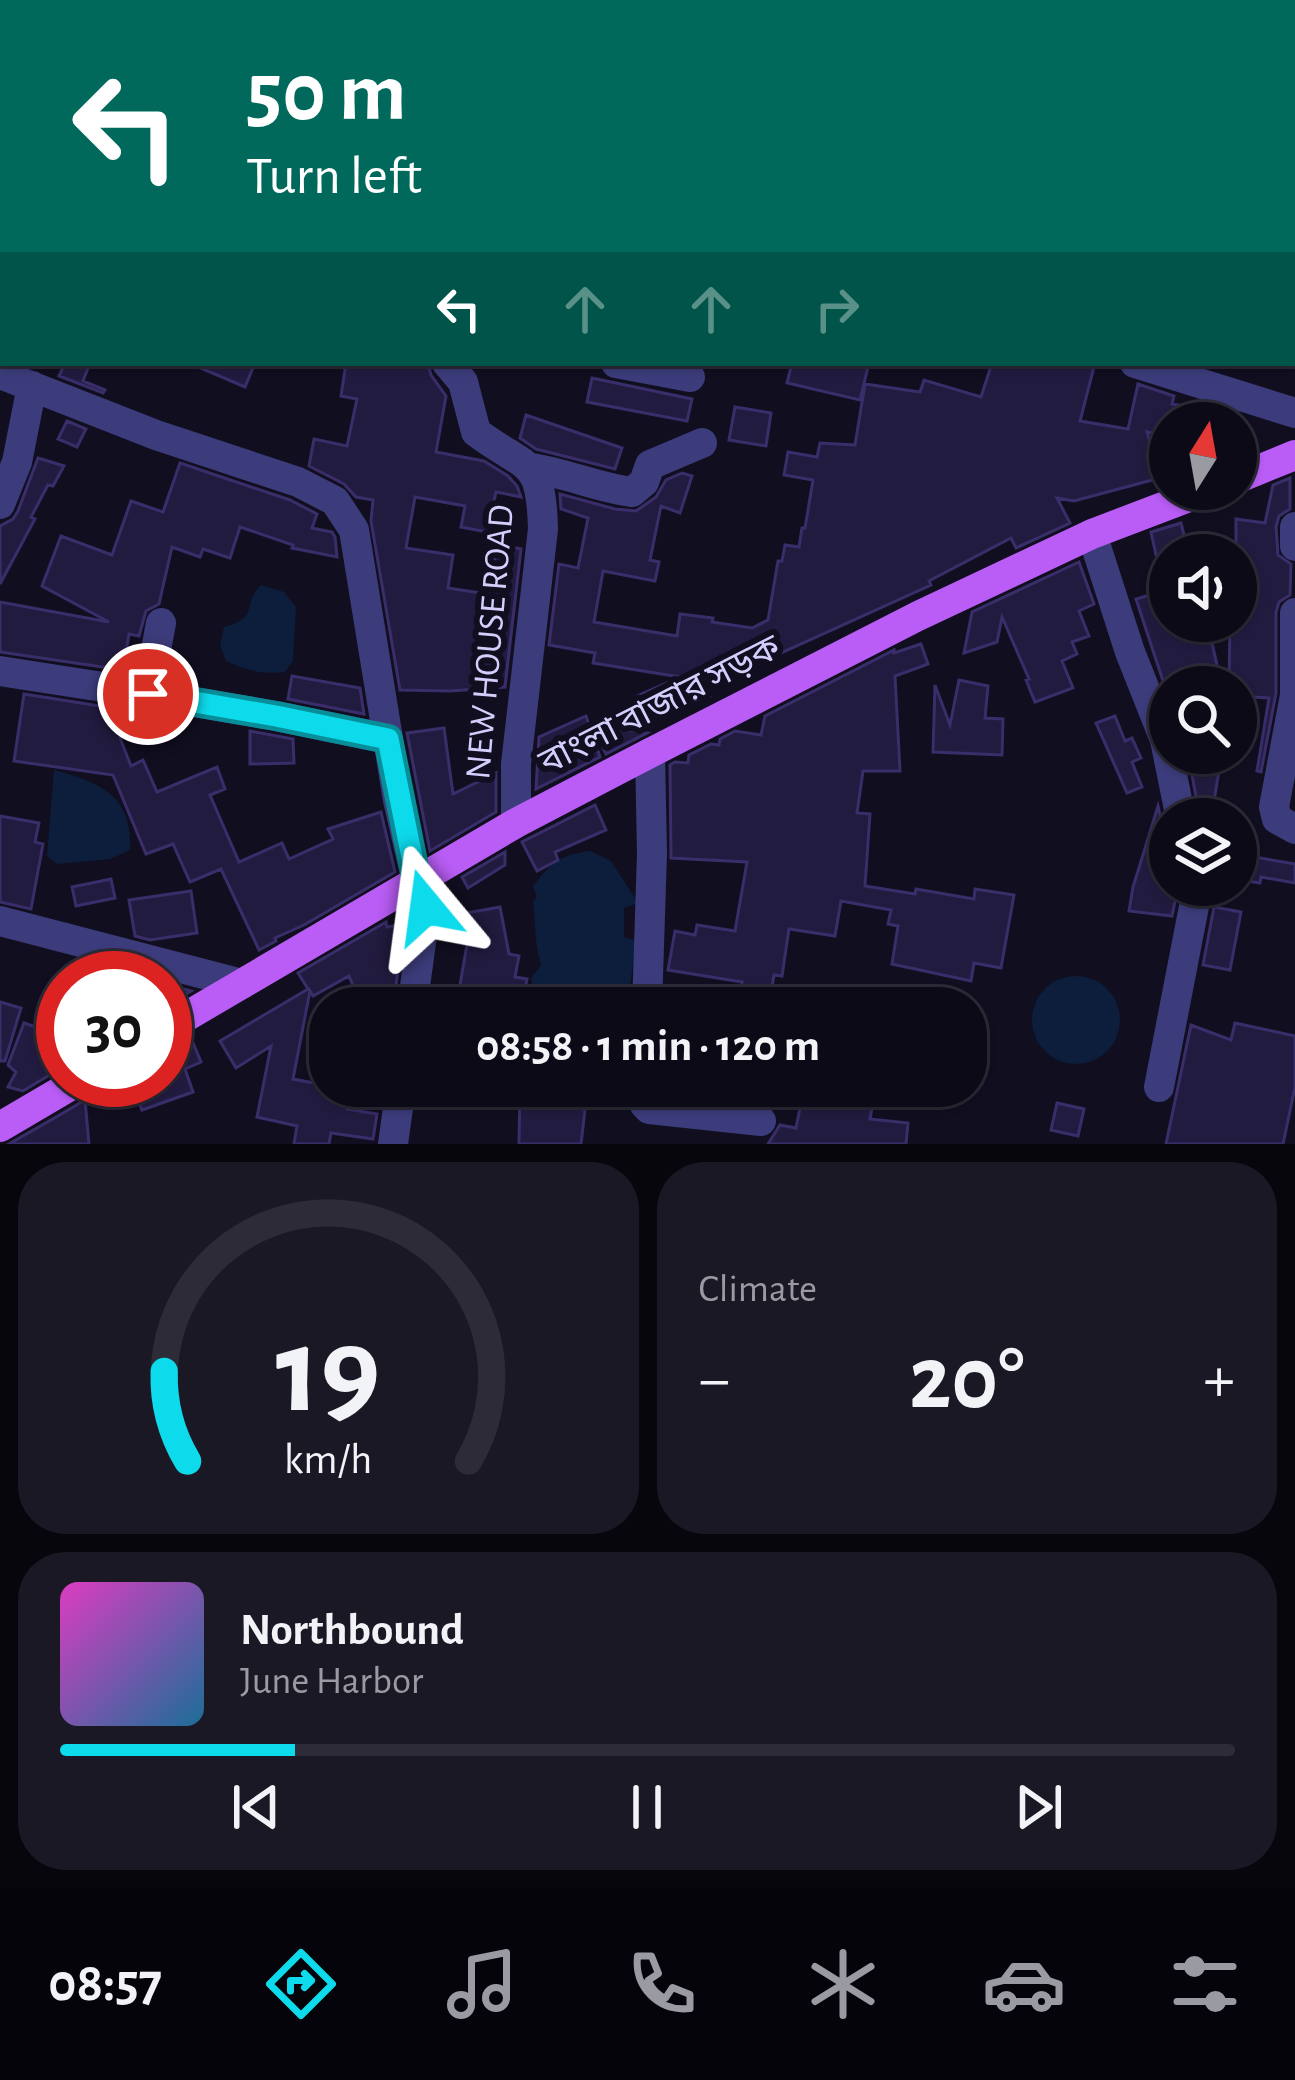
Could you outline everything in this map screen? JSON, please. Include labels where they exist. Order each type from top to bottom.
[{"type":"main road","points":[[1257,470],[1295,455]]},
{"type":"main road","name":"বাংলা বাজার সড়ক","points":[[192,1013],[516,823],[650,753],[918,616],[1092,534],[1155,510]]},
{"type":"main road","points":[[8,1130],[41,1107]]},
{"type":"street","name":"NEW HOUSE ROAD","points":[[450,366],[463,382],[476,432],[532,468],[542,493],[543,530],[516,764],[516,823]]},
{"type":"street","points":[[633,366],[690,376]]},
{"type":"street","points":[[1145,366],[1295,413]]},
{"type":"street","points":[[0,374],[156,435],[298,482],[335,502],[354,530],[388,739],[426,907],[415,987]]},
{"type":"street","points":[[0,504],[17,462],[32,386]]},
{"type":"street","points":[[532,468],[632,492],[644,482],[650,465],[702,442]]},
{"type":"street","points":[[1295,527],[1295,546]]},
{"type":"street","points":[[1092,534],[1130,652],[1166,740],[1177,798]]},
{"type":"street","points":[[1295,613],[1295,694],[1274,807],[1277,819],[1295,829]]},
{"type":"street","points":[[148,694],[161,622]]},
{"type":"street","points":[[0,671],[388,739]]},
{"type":"street","points":[[648,987],[650,753]]},
{"type":"street","points":[[1159,1087],[1194,906]]},
{"type":"street","points":[[0,921],[242,983]]},
{"type":"street","points":[[393,1144],[398,1107]]},
{"type":"street","points":[[647,1107],[761,1121]]},
{"type":"water","points":[[261,585],[284,592],[296,607],[293,661],[285,672],[261,672],[233,664],[226,661],[220,646],[224,627],[242,620]]},
{"type":"water","points":[[54,770],[110,794],[126,816],[130,850],[110,859],[57,864],[47,856]]},
{"type":"water","points":[[590,851],[611,861],[638,903],[624,908],[624,937],[636,941],[628,987],[532,987],[531,978],[541,965],[533,887],[557,861]]},
{"type":"water","points":[[1076,976],[1093,979],[1107,989],[1117,1003],[1117,1037],[1107,1051],[1093,1061],[1076,1064],[1059,1061],[1045,1051],[1035,1037],[1032,1020],[1035,1003],[1045,989],[1059,979]]},
{"type":"building","points":[[64,366],[89,366],[83,381],[105,390],[103,393],[59,376]]},
{"type":"building","points":[[196,366],[254,366],[245,387]]},
{"type":"building","points":[[346,366],[429,366],[446,396],[436,452],[484,461],[517,486],[521,497],[496,492],[487,532],[461,527],[465,506],[415,497],[406,548],[453,555],[448,588],[487,594],[498,544],[521,549],[505,687],[400,690],[371,521],[373,500],[356,497],[344,484],[309,466],[314,439],[347,446],[357,399],[341,396]]},
{"type":"building","points":[[791,366],[868,366],[860,400],[787,383]]},
{"type":"building","points":[[991,366],[1094,366],[1080,421],[1128,429],[1138,384],[1174,396],[1172,402],[1149,402],[1149,481],[1074,501],[1057,498],[1070,523],[1016,548],[1011,538],[929,581],[931,585],[706,687],[710,696],[686,706],[684,701],[647,717],[637,696],[680,677],[593,663],[595,653],[549,645],[559,564],[578,568],[588,518],[561,509],[560,494],[636,511],[656,497],[666,480],[682,473],[692,476],[680,513],[661,506],[650,560],[659,562],[655,581],[603,571],[594,622],[677,636],[680,614],[752,628],[768,620],[778,561],[782,561],[785,545],[799,547],[805,528],[813,480],[784,475],[788,452],[817,457],[820,443],[855,445],[865,384],[920,392],[924,380],[981,397]]},
{"type":"building","points":[[592,378],[692,399],[687,421],[587,402]]},
{"type":"building","points":[[735,407],[771,413],[766,446],[729,440]]},
{"type":"building","points":[[526,415],[622,448],[615,469],[536,449],[520,438]]},
{"type":"building","points":[[67,421],[86,429],[77,447],[58,439]]},
{"type":"building","points":[[38,458],[64,466],[53,486],[48,485],[0,584],[0,526],[18,511]]},
{"type":"building","points":[[180,463],[290,500],[317,514],[312,528],[332,532],[337,557],[292,548],[240,527],[230,558],[203,549],[200,557],[172,547],[159,604],[146,611],[139,636],[129,634],[123,670],[0,652],[0,602],[109,622],[42,586],[61,536],[112,555],[131,501],[163,512]]},
{"type":"building","points":[[1290,478],[1290,509],[1279,516],[1276,527],[1278,555],[1291,564],[1290,595],[1279,602],[1276,612],[1276,693],[1261,772],[1257,771],[1269,698],[1257,697],[1257,666],[1229,666],[1230,642],[1257,642],[1257,534],[1236,534],[1236,519],[1265,523],[1273,485]]},
{"type":"building","points":[[1181,523],[1184,534],[1151,534]]},
{"type":"building","points":[[1079,562],[1094,604],[1079,611],[1089,636],[1072,642],[1077,654],[1062,661],[1073,688],[1035,702],[1002,617],[997,642],[964,653],[972,612]]},
{"type":"building","points":[[1149,595],[1149,638],[1136,599]]},
{"type":"building","points":[[1150,642],[1212,642],[1217,666],[1158,666]]},
{"type":"building","points":[[921,644],[928,664],[895,676],[900,771],[863,771],[857,813],[870,814],[865,886],[974,899],[975,889],[1014,895],[1001,968],[974,963],[971,981],[892,964],[898,926],[888,924],[891,910],[841,901],[835,936],[789,929],[782,976],[774,975],[772,987],[741,987],[742,982],[668,970],[675,931],[695,935],[697,925],[735,931],[747,862],[671,858],[670,765],[688,763],[689,755],[719,745],[720,739],[735,731],[761,735],[765,716]]},
{"type":"building","points":[[292,676],[360,688],[364,714],[288,699]]},
{"type":"building","points":[[959,680],[988,686],[985,718],[1003,719],[1002,755],[933,752],[935,685],[950,725]]},
{"type":"building","points":[[24,694],[125,710],[120,738],[131,766],[143,760],[157,792],[217,767],[225,789],[210,795],[239,862],[282,843],[289,859],[333,839],[328,829],[381,812],[395,872],[259,950],[221,869],[190,882],[173,844],[146,854],[113,775],[14,761]]},
{"type":"building","points":[[586,716],[600,757],[536,789],[539,737]]},
{"type":"building","points":[[1115,716],[1125,741],[1132,738],[1141,758],[1132,762],[1142,787],[1127,793],[1096,723]]},
{"type":"building","points":[[444,728],[453,794],[496,773],[496,812],[430,851],[407,733]]},
{"type":"building","points":[[623,729],[647,733],[606,754],[599,740]]},
{"type":"building","points":[[250,731],[293,739],[294,763],[250,764]]},
{"type":"building","points":[[1192,774],[1218,774],[1214,798],[1196,798]]},
{"type":"building","points":[[595,805],[606,830],[555,852],[558,860],[537,871],[522,842]]},
{"type":"building","points":[[0,816],[39,823],[35,842],[43,844],[31,909],[0,902]]},
{"type":"building","points":[[1149,835],[1149,906],[1174,906],[1172,916],[1129,911]]},
{"type":"building","points":[[505,852],[505,865],[468,888],[462,877]]},
{"type":"building","points":[[1257,857],[1295,864],[1295,883],[1261,877],[1260,883]]},
{"type":"building","points":[[111,879],[115,898],[76,906],[72,887]]},
{"type":"building","points":[[191,891],[197,933],[150,940],[135,936],[129,900]]},
{"type":"building","points":[[500,907],[509,954],[519,956],[515,977],[527,979],[525,987],[460,987],[469,933],[443,927],[444,917]]},
{"type":"building","points":[[1214,907],[1241,912],[1230,970],[1203,965]]},
{"type":"building","points":[[386,922],[387,927],[404,924],[396,987],[354,987],[349,976],[329,987],[309,987],[293,1079],[309,1082],[309,1107],[347,1107],[377,1114],[373,1139],[331,1133],[329,1144],[294,1144],[297,1126],[257,1117],[271,1046],[236,1068],[220,1041],[308,989],[298,973]]},
{"type":"building","points":[[0,1002],[21,1008],[5,1061],[0,1061]]},
{"type":"building","points":[[24,1023],[36,1027],[36,1083],[23,1091],[8,1087],[16,1072],[8,1065]]},
{"type":"building","points":[[1235,1023],[1295,1036],[1295,1087],[1283,1144],[1166,1144],[1191,1025],[1231,1040]]},
{"type":"building","points":[[192,1040],[201,1062],[192,1066]]},
{"type":"building","points":[[1057,1103],[1084,1109],[1078,1136],[1051,1130]]},
{"type":"building","points":[[86,1107],[89,1144],[9,1144],[63,1113]]},
{"type":"building","points":[[520,1107],[585,1107],[581,1144],[519,1144]]},
{"type":"building","points":[[872,1107],[870,1119],[908,1123],[906,1144],[768,1144],[780,1125],[796,1128],[800,1108]]},
{"type":"route","points":[[148,694],[388,739],[398,800],[426,907]]}]
